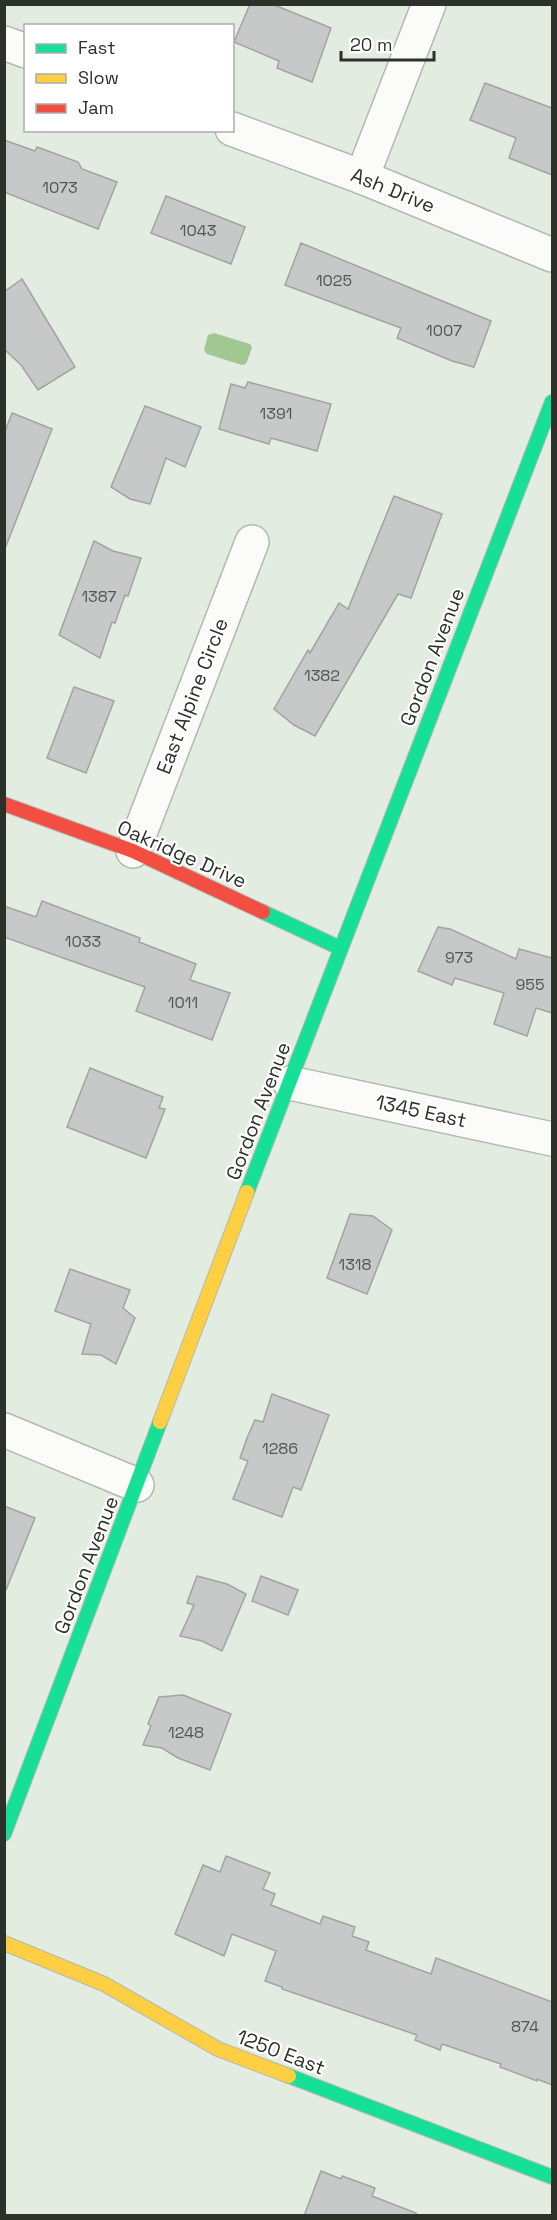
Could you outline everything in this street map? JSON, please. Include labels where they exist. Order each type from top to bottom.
[{"type":"main road","name":"Gordon Avenue","points":[[4,1834],[340,948],[552,402]]},
{"type":"main road","name":"Oakridge Drive","points":[[4,804],[133,851],[340,948]]},
{"type":"main road","name":"1250 East","points":[[4,1943],[104,1984],[218,2049],[552,2177]]},
{"type":"street","points":[[362,177],[429,4]]},
{"type":"street","points":[[4,43],[24,50]]},
{"type":"street","name":"Ash Drive","points":[[234,130],[362,177],[552,255]]},
{"type":"street","name":"East Alpine Circle","points":[[133,851],[252,542]]},
{"type":"street","name":"1345 East","points":[[290,1083],[552,1139]]},
{"type":"street","points":[[4,1430],[137,1485]]},
{"type":"shaded area","points":[[214,333],[250,344],[252,348],[246,364],[242,365],[207,354],[204,350],[208,335]]},
{"type":"building","points":[[250,4],[272,4],[331,28],[312,82],[277,68],[279,61],[234,42]]},
{"type":"building","points":[[485,83],[552,108],[552,175],[509,158],[516,138],[470,120]]},
{"type":"building","points":[[4,140],[35,151],[37,147],[78,162],[82,169],[117,182],[98,229],[4,192]]},
{"type":"building","points":[[166,196],[245,227],[231,264],[151,233]]},
{"type":"building","points":[[301,243],[491,321],[474,367],[452,361],[397,338],[401,328],[285,285]]},
{"type":"building","points":[[22,279],[75,367],[38,390],[21,365],[4,349],[4,292]]},
{"type":"building","points":[[248,382],[331,404],[317,451],[271,438],[269,444],[219,429],[231,384],[245,388]]},
{"type":"building","points":[[145,406],[201,427],[185,467],[166,458],[150,504],[130,499],[111,487]]},
{"type":"building","points":[[12,413],[52,429],[6,546],[4,546],[4,434]]},
{"type":"building","points":[[394,496],[442,514],[411,598],[398,594],[315,736],[294,725],[274,709],[308,650],[310,653],[339,603],[348,609]]},
{"type":"building","points":[[94,541],[113,551],[141,558],[128,596],[125,595],[115,623],[112,622],[100,658],[59,635]]},
{"type":"building","points":[[74,687],[114,701],[86,773],[47,758]]},
{"type":"building","points":[[42,901],[140,938],[139,942],[196,964],[190,980],[230,993],[212,1040],[136,1011],[145,987],[4,937],[4,906],[36,917]]},
{"type":"building","points":[[438,927],[450,929],[516,959],[519,949],[552,958],[552,1013],[536,1008],[527,1036],[494,1024],[504,993],[455,978],[452,985],[418,971]]},
{"type":"building","points":[[90,1068],[163,1097],[159,1108],[165,1109],[146,1158],[67,1127]]},
{"type":"building","points":[[350,1214],[373,1216],[392,1230],[367,1294],[327,1278]]},
{"type":"building","points":[[70,1269],[130,1290],[123,1308],[135,1318],[116,1364],[101,1355],[82,1354],[91,1324],[55,1311]]},
{"type":"building","points":[[272,1394],[329,1415],[301,1490],[293,1487],[282,1517],[233,1499],[248,1461],[240,1458],[247,1438],[255,1420],[263,1422]]},
{"type":"building","points":[[4,1506],[35,1518],[6,1590],[4,1590]]},
{"type":"building","points":[[197,1576],[227,1584],[246,1594],[222,1651],[202,1641],[180,1636],[194,1605],[187,1603]]},
{"type":"building","points":[[261,1576],[298,1590],[288,1615],[252,1601]]},
{"type":"building","points":[[183,1695],[231,1714],[210,1770],[178,1758],[162,1748],[143,1745],[151,1726],[148,1724],[159,1697]]},
{"type":"building","points":[[226,1856],[270,1873],[263,1889],[275,1894],[271,1905],[320,1924],[323,1916],[355,1927],[352,1936],[369,1942],[366,1950],[431,1974],[436,1958],[552,2002],[552,2085],[500,2067],[501,2064],[442,2044],[440,2050],[415,2040],[417,2035],[282,1989],[282,1987],[265,1981],[276,1951],[232,1934],[224,1956],[175,1934],[203,1865],[220,1872]]},
{"type":"building","points":[[321,2171],[375,2188],[372,2196],[416,2213],[416,2216],[304,2216]]},
{"type":"traffic: fast","points":[[247,1192],[552,402]]},
{"type":"traffic: fast","points":[[263,912],[340,948]]},
{"type":"traffic: fast","points":[[4,1834],[160,1422]]},
{"type":"traffic: fast","points":[[289,2076],[552,2177]]},
{"type":"traffic: slow","points":[[160,1422],[247,1192]]},
{"type":"traffic: slow","points":[[4,1943],[104,1984],[218,2049],[289,2076]]},
{"type":"traffic: jam","points":[[4,804],[133,851],[263,912]]}]
